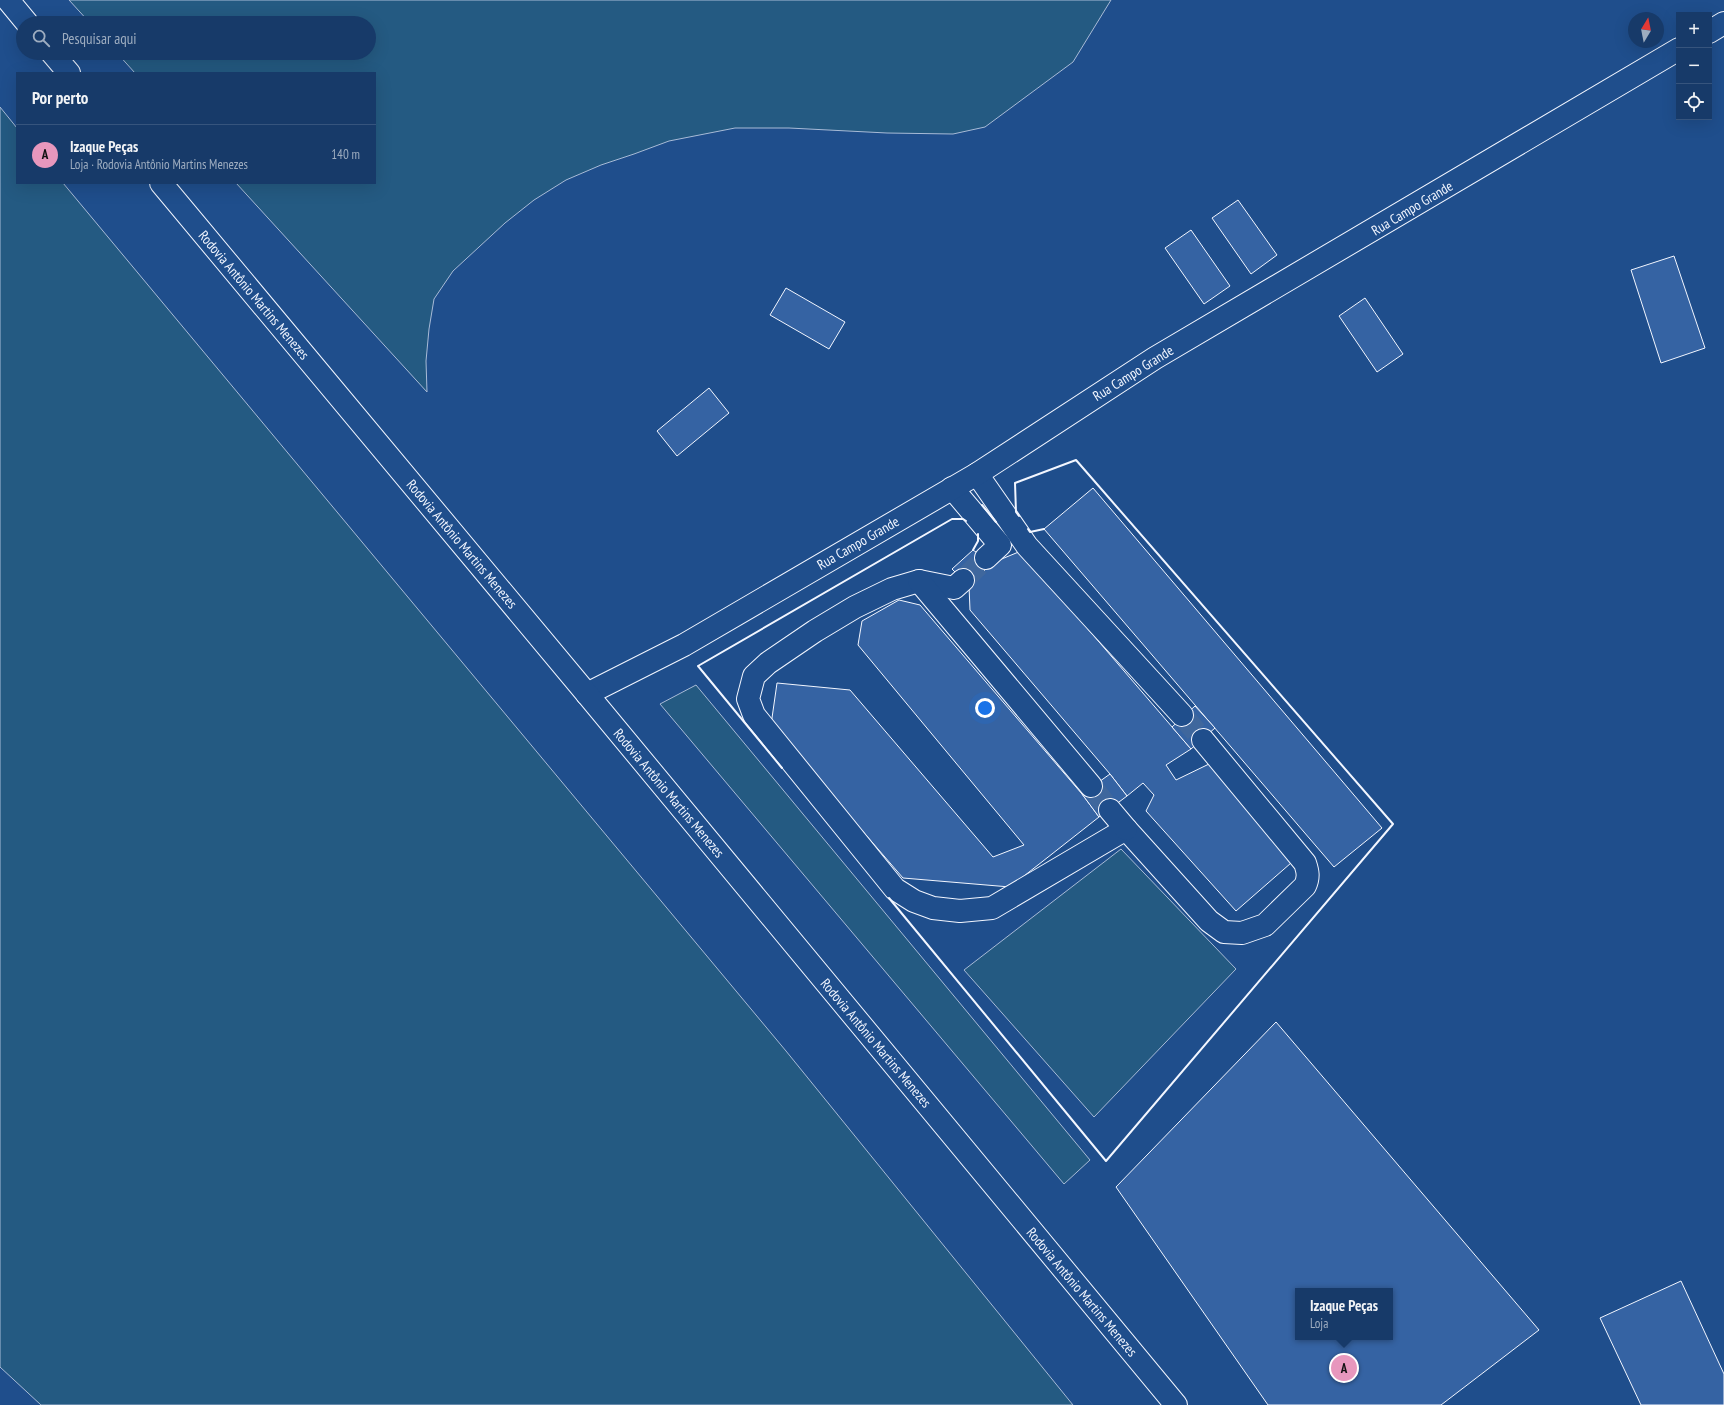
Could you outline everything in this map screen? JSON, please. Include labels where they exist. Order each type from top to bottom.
[{"type":"main road","points":[[8,0],[21,16]]},
{"type":"main road","points":[[1712,30],[1724,23]]},
{"type":"main road","name":"Rua Campo Grande","points":[[587,694],[684,645],[977,474],[1155,358],[1676,51]]},
{"type":"main road","points":[[58,60],[68,72]]},
{"type":"main road","name":"Rodovia Antônio Martins Menezes","points":[[161,184],[587,694],[1176,1405]]},
{"type":"main road","points":[[977,474],[1027,546],[1182,715]]},
{"type":"main road","points":[[952,488],[1000,545],[986,558]]},
{"type":"main road","points":[[963,580],[954,588],[919,582],[892,589],[855,607],[815,631],[780,655],[754,676],[748,699],[754,715],[895,889],[914,901],[933,908],[960,911],[992,908],[1126,829]]},
{"type":"main road","points":[[919,582],[1091,786]]},
{"type":"main road","points":[[1110,810],[1209,921],[1224,932],[1242,934],[1265,925],[1306,886],[1309,878],[1305,863],[1203,740]]},
{"type":"shaded area","points":[[69,0],[1111,0],[1073,62],[985,127],[953,134],[887,133],[789,128],[735,128],[669,141],[601,165],[566,180],[534,200],[505,223],[453,271],[434,299],[426,361],[427,392],[237,184],[376,184],[376,72],[134,72],[123,60],[376,60],[376,16],[84,16]]},
{"type":"shaded area","points":[[0,107],[16,127],[16,184],[64,184],[786,1051],[1073,1405],[41,1405],[0,1367]]},
{"type":"shaded area","points":[[696,685],[1090,1160],[1064,1184],[660,704]]},
{"type":"shaded area","points":[[1121,849],[1236,969],[1094,1117],[964,970]]},
{"type":"building","points":[[1238,200],[1277,255],[1251,274],[1212,218]]},
{"type":"building","points":[[1191,230],[1230,286],[1204,304],[1165,248]]},
{"type":"building","points":[[1674,256],[1705,348],[1661,363],[1631,270]]},
{"type":"building","points":[[786,288],[845,322],[829,349],[770,315]]},
{"type":"building","points":[[1365,298],[1403,354],[1377,372],[1339,316]]},
{"type":"building","points":[[709,388],[729,413],[677,456],[657,431]]},
{"type":"building","points":[[1093,488],[1382,828],[1334,867],[1044,529]]},
{"type":"building","points":[[973,550],[992,563],[969,586],[952,569]]},
{"type":"building","points":[[1021,551],[1191,749],[1166,765],[1176,780],[1209,764],[1291,863],[1236,911],[1146,811],[1154,795],[1143,783],[1127,796],[970,610],[969,586],[992,563]]},
{"type":"building","points":[[899,600],[920,605],[1082,794],[1099,817],[1010,887],[903,878],[771,725],[777,683],[850,690],[993,857],[1024,845],[858,645],[862,621]]},
{"type":"building","points":[[1195,706],[1215,728],[1191,749],[1172,727]]},
{"type":"building","points":[[1110,774],[1127,796],[1099,817],[1082,794]]},
{"type":"building","points":[[1276,1022],[1539,1330],[1441,1405],[1268,1405],[1116,1187]]},
{"type":"building","points":[[1681,1281],[1724,1374],[1724,1405],[1641,1405],[1600,1318]]},
{"type":"tunnel","points":[[963,580],[986,558]]},
{"type":"tunnel","points":[[1182,715],[1203,740]]},
{"type":"tunnel","points":[[1091,786],[1110,810]]},
{"type":"wall","points":[[889,898],[1106,1161],[1393,824],[1076,460],[1015,483],[1016,512],[1019,516]]},
{"type":"wall","points":[[982,505],[996,522]]},
{"type":"wall","points":[[782,768],[698,666],[952,519],[963,519],[966,521]]},
{"type":"wall","points":[[1028,529],[1030,532],[1044,529]]},
{"type":"wall","points":[[973,550],[978,541],[978,534]]},
{"type":"place","name":"Izaque Peças","points":[[1344,1368]]}]
